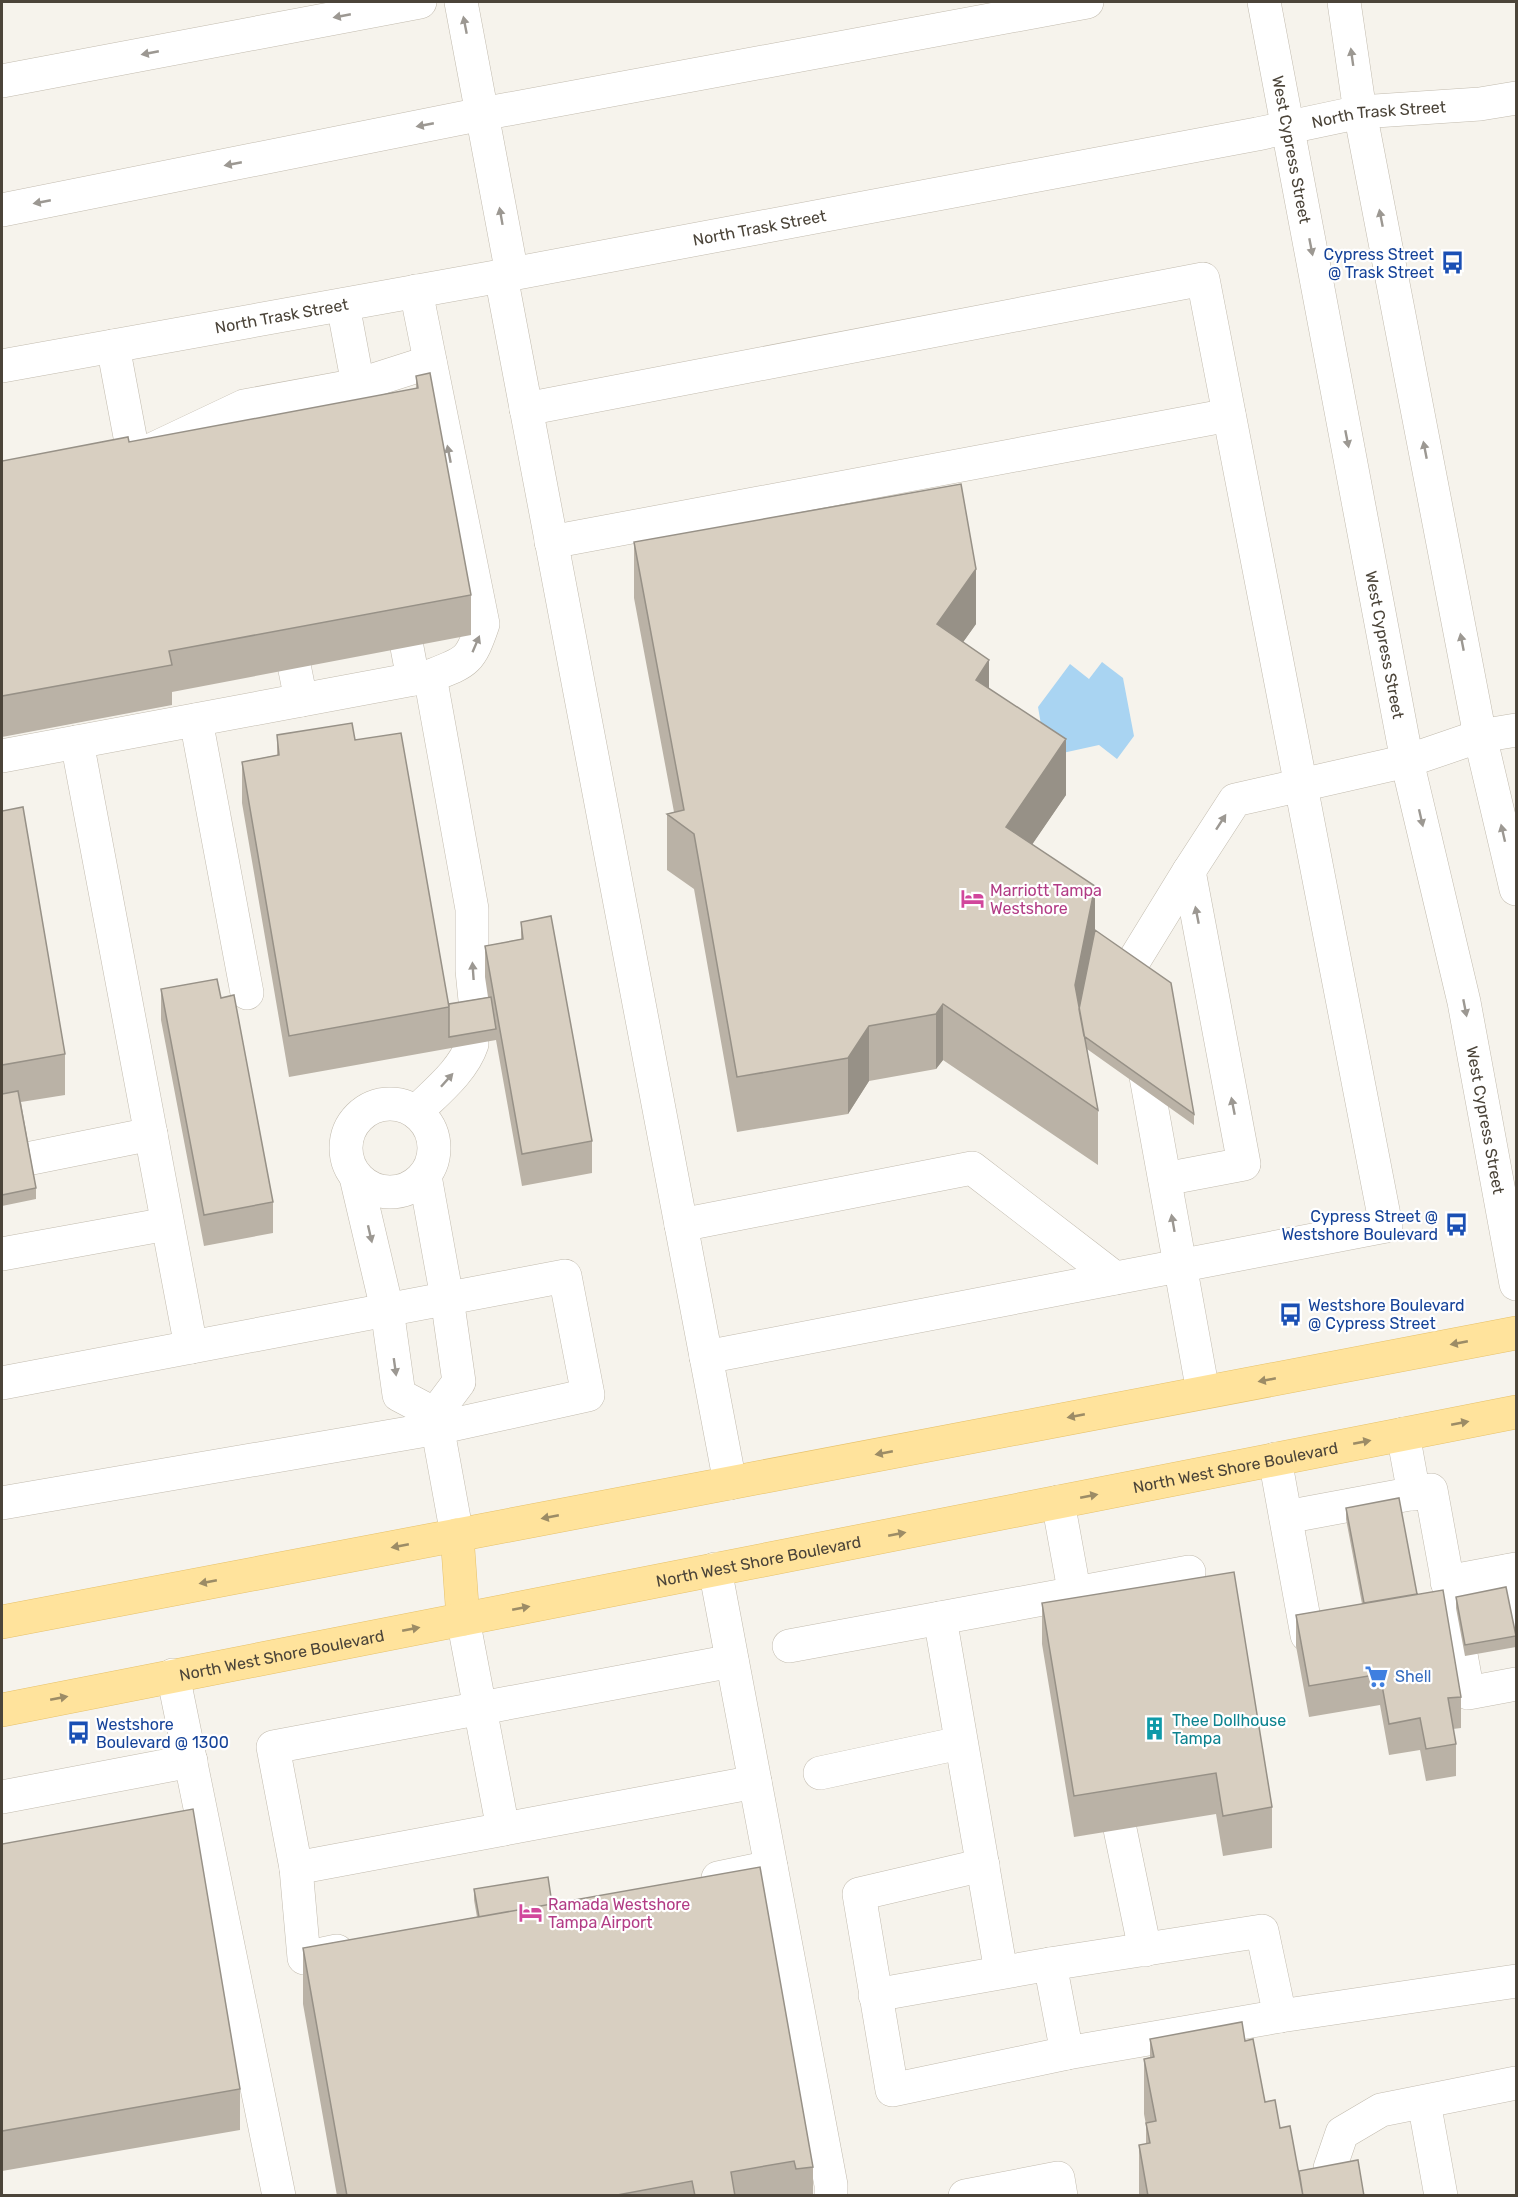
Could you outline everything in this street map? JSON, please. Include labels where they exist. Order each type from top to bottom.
[{"type":"main road","points":[[2,1622],[1516,1333]]},
{"type":"main road","name":"North West Shore Boulevard","points":[[2,1710],[1516,1412]]},
{"type":"main road","points":[[457,1535],[463,1619]]},
{"type":"street","points":[[2,81],[420,2]]},
{"type":"street","points":[[461,2],[482,114],[526,409],[730,1483]]},
{"type":"street","points":[[2,210],[482,114],[1088,2]]},
{"type":"street","name":"West Cypress Street","points":[[1264,2],[1407,761],[1464,1002],[1516,1284]]},
{"type":"street","points":[[1344,2],[1360,112],[1480,736],[1516,890]]},
{"type":"street","name":"North Trask Street","points":[[2,366],[507,275],[1288,128],[1360,112],[1480,104],[1516,98]]},
{"type":"street","points":[[526,409],[1203,279],[1386,1226],[706,1357]]},
{"type":"street","points":[[2,756],[422,678],[460,665],[474,651],[483,624],[416,291]]},
{"type":"street","points":[[343,305],[368,438]]},
{"type":"street","points":[[113,346],[134,458]]},
{"type":"street","points":[[101,464],[134,458],[244,406],[358,385],[430,362]]},
{"type":"street","points":[[244,406],[250,438]]},
{"type":"street","points":[[551,542],[1229,415]]},
{"type":"street","points":[[393,583],[422,678],[472,909],[472,970],[476,1010]]},
{"type":"street","points":[[282,608],[301,700]]},
{"type":"street","points":[[39,714],[61,745],[151,1134],[191,1347]]},
{"type":"street","points":[[196,720],[247,993]]},
{"type":"street","points":[[1203,1392],[1127,972],[1235,800],[1407,761],[1480,736],[1516,730]]},
{"type":"street","points":[[1165,1179],[1244,1164],[1189,871]]},
{"type":"street","points":[[416,1112],[448,1080],[468,1055],[472,1044]]},
{"type":"street","points":[[389,1103],[403,1105],[416,1112],[426,1122],[433,1135],[433,1156],[425,1176],[413,1186],[398,1192],[383,1192],[368,1187],[356,1177],[348,1165],[345,1151],[346,1137],[352,1123],[362,1112],[375,1105],[389,1103]]},
{"type":"street","points":[[2,1164],[151,1134]]},
{"type":"street","points":[[681,1226],[972,1168],[1116,1278]]},
{"type":"street","points":[[425,1176],[447,1298],[459,1382],[437,1421],[457,1535]]},
{"type":"street","points":[[356,1177],[387,1309],[399,1395],[437,1421]]},
{"type":"street","points":[[2,1254],[167,1224]]},
{"type":"street","points":[[2,1383],[565,1276],[588,1395],[2,1503]]},
{"type":"street","points":[[1403,1434],[1414,1494]]},
{"type":"street","points":[[1275,1459],[1307,1635],[1363,1625]]},
{"type":"street","points":[[1286,1517],[1431,1490],[1468,1693],[1516,1684]]},
{"type":"street","points":[[1058,1502],[1083,1637]]},
{"type":"street","points":[[715,1569],[829,2174],[831,2196]]},
{"type":"street","points":[[1419,1615],[1450,1595],[1512,1570],[1516,1620]]},
{"type":"street","points":[[789,1646],[1189,1572]]},
{"type":"street","points":[[940,1618],[1001,1972]]},
{"type":"street","points":[[463,1619],[503,1829]]},
{"type":"street","points":[[362,1947],[304,1958],[296,1868],[273,1746],[732,1661]]},
{"type":"street","points":[[173,1675],[279,2196]]},
{"type":"street","points":[[820,1773],[960,1743]]},
{"type":"street","points":[[2,1797],[191,1761]]},
{"type":"street","points":[[296,1868],[755,1782]]},
{"type":"street","points":[[1120,1829],[1145,1950]]},
{"type":"street","points":[[983,1865],[859,1894],[892,2090],[1067,2053],[1280,2016],[1516,1981]]},
{"type":"street","points":[[689,1883],[771,1867]]},
{"type":"street","points":[[875,1995],[1001,1972],[1262,1931],[1280,2016]]},
{"type":"street","points":[[1050,1964],[1067,2053]]},
{"type":"street","points":[[1336,2196],[1330,2168],[1342,2133],[1381,2110],[1516,2083]]},
{"type":"street","points":[[1424,2102],[1441,2196]]},
{"type":"street","points":[[965,2196],[1058,2178],[1061,2196]]},
{"type":"water","points":[[1102,662],[1123,678],[1134,736],[1117,759],[1099,745],[1058,754],[1044,742],[1038,707],[1070,664],[1089,679]]},
{"type":"building","points":[[430,373],[471,595],[169,651],[172,665],[2,696],[2,461],[128,437],[129,442],[418,388],[416,376]]},
{"type":"building","points":[[961,484],[976,569],[937,624],[989,660],[976,680],[1066,739],[1006,827],[1095,886],[1075,985],[1098,1110],[943,1004],[936,1014],[869,1026],[848,1058],[737,1077],[694,834],[667,814],[684,810],[634,542]]},
{"type":"building","points":[[352,723],[355,740],[401,733],[449,1007],[289,1036],[242,762],[279,755],[277,735]]},
{"type":"building","points":[[23,807],[65,1054],[2,1065],[2,811]]},
{"type":"building","points":[[551,916],[592,1141],[522,1154],[485,946],[523,939],[521,922]]},
{"type":"building","points":[[1095,930],[1171,983],[1194,1114],[1084,1036],[1079,1009]]},
{"type":"building","points":[[217,979],[221,998],[234,995],[273,1202],[204,1215],[161,989]]},
{"type":"building","points":[[491,997],[496,1029],[449,1037],[449,1004]]},
{"type":"building","points":[[18,1091],[36,1188],[2,1195],[2,1094]]},
{"type":"building","points":[[1399,1498],[1417,1594],[1364,1603],[1346,1508]]},
{"type":"building","name":"Thee Dollhouse Tampa","points":[[1234,1572],[1272,1807],[1223,1816],[1216,1773],[1074,1796],[1042,1603]]},
{"type":"building","points":[[1506,1587],[1516,1636],[1465,1645],[1456,1597]]},
{"type":"building","name":"Shell","points":[[1443,1590],[1461,1697],[1448,1698],[1456,1744],[1426,1749],[1420,1718],[1389,1724],[1380,1674],[1309,1686],[1296,1615]]},
{"type":"building","points":[[193,1809],[240,2089],[2,2131],[2,1844]]},
{"type":"building","points":[[760,1867],[813,2167],[796,2169],[794,2161],[731,2172],[735,2196],[695,2196],[692,2181],[612,2196],[347,2196],[303,1948]]},
{"type":"building","points":[[548,1877],[552,1904],[479,1917],[474,1889]]},
{"type":"building","points":[[1242,2022],[1245,2041],[1253,2039],[1265,2102],[1275,2100],[1280,2128],[1290,2126],[1303,2196],[1148,2196],[1139,2145],[1150,2143],[1146,2123],[1156,2121],[1144,2059],[1154,2057],[1150,2039]]},
{"type":"building","points":[[1358,2160],[1364,2196],[1303,2196],[1299,2171]]},
{"type":"place","name":"Cypress Street @ Trask Street","points":[[1452,263]]},
{"type":"place","name":"Marriott Tampa Westshore","points":[[972,899]]},
{"type":"place","name":"Cypress Street @ Westshore Boulevard","points":[[1456,1225]]},
{"type":"place","name":"Westshore Boulevard @ Cypress Street","points":[[1290,1314]]},
{"type":"place","name":"Shell","points":[[1377,1676]]},
{"type":"place","name":"Thee Dollhouse Tampa","points":[[1154,1729]]},
{"type":"place","name":"Westshore Boulevard @ 1300","points":[[78,1733]]},
{"type":"place","name":"Ramada Westshore Tampa Airport","points":[[530,1913]]}]
